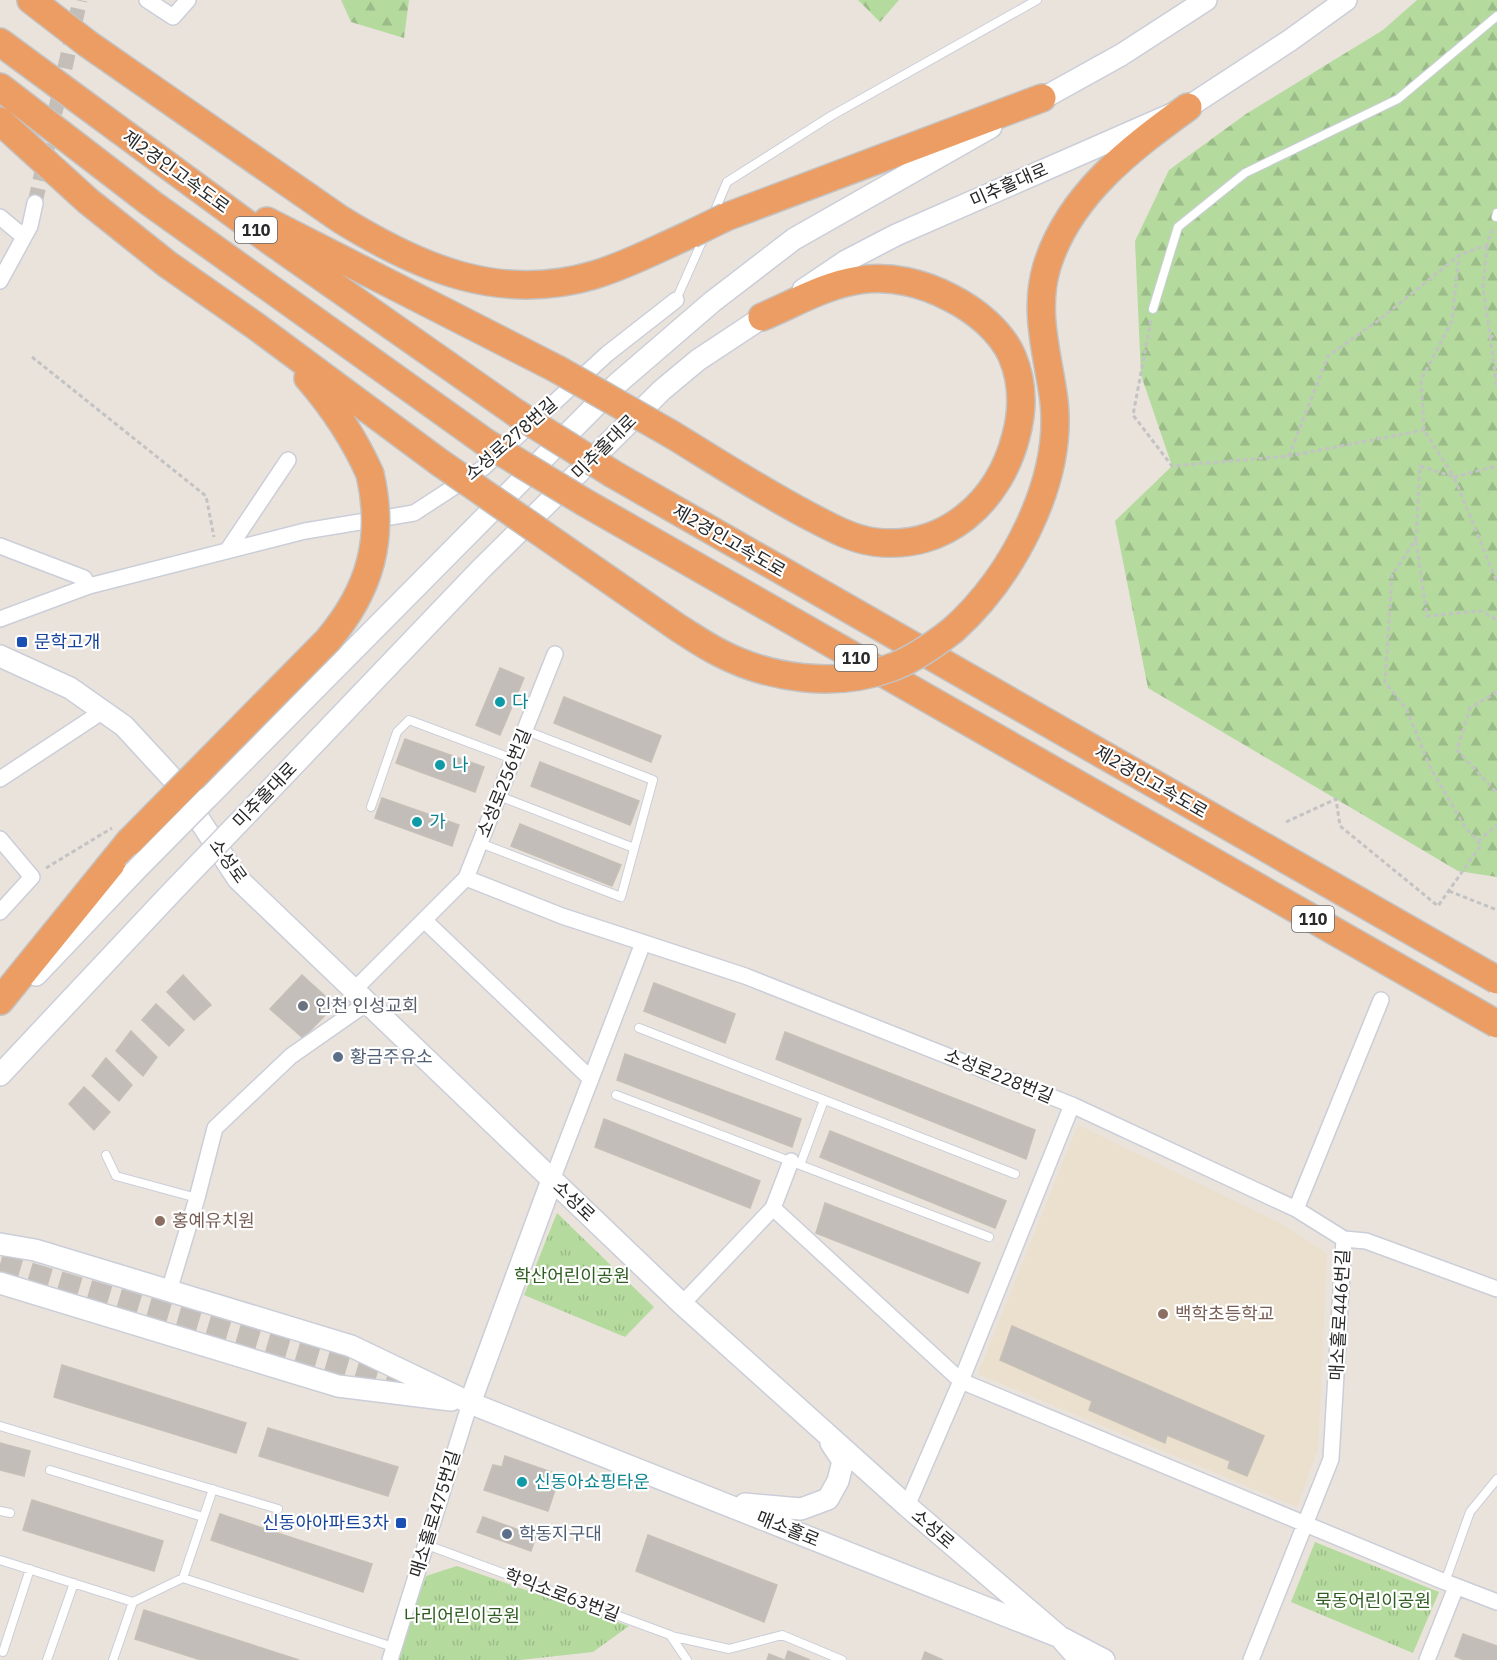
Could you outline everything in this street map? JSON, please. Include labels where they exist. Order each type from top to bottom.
[{"type":"highway","points":[[31,0],[88,44],[375,241],[435,269],[487,283],[507,285],[565,282],[619,267],[726,218],[1042,98]]},
{"type":"highway","name":"제2경인고속도로","points":[[0,42],[187,181],[516,413],[613,474],[1497,980]]},
{"type":"highway","name":"110","points":[[0,87],[152,204],[486,442],[584,502],[1497,1024]]},
{"type":"highway","points":[[0,122],[106,215],[167,264],[257,327],[439,462],[666,620],[719,653],[756,668],[774,673],[814,678],[860,676],[891,668],[953,630],[988,593],[1018,546],[1041,496],[1050,467],[1055,418],[1042,337],[1041,305],[1045,274],[1059,235],[1080,202],[1108,171],[1155,131],[1188,107]]},
{"type":"highway","points":[[187,181],[557,369],[804,513],[855,537],[873,542],[911,542],[946,530],[973,511],[992,491],[1006,468],[1015,442],[1020,420],[1021,388],[1012,356],[1005,344],[994,330],[970,309],[939,291],[923,285],[883,278],[860,279],[842,284],[762,317]]},
{"type":"highway","points":[[0,1001],[122,834],[328,640],[341,625],[362,590],[369,573],[376,510],[370,474],[358,447],[326,399],[302,371],[257,327]]},
{"type":"main road","name":"미추홀대로","points":[[0,1012],[133,873],[618,383],[712,302],[794,239],[1121,55],[1206,0]]},
{"type":"main road","name":"미추홀대로","points":[[0,1075],[479,570],[662,390],[698,360],[846,261],[896,235],[1188,107],[1289,41],[1346,0]]},
{"type":"main road","name":"소성로","points":[[0,656],[70,688],[123,726],[172,778],[238,879],[682,1304],[907,1506],[1060,1637],[1080,1660]]},
{"type":"main road","points":[[470,1403],[552,1180]]},
{"type":"main road","points":[[0,1238],[351,1346],[470,1403]]},
{"type":"main road","points":[[0,1244],[35,1250]]},
{"type":"main road","points":[[0,1283],[338,1386],[470,1403]]},
{"type":"main road","name":"매소홀로","points":[[470,1403],[1060,1637],[1104,1660]]},
{"type":"main road","points":[[708,1498],[767,1507],[801,1509],[828,1499],[838,1482],[843,1461],[824,1432]]},
{"type":"street","points":[[147,0],[173,17],[188,0]]},
{"type":"street","points":[[0,281],[30,226],[35,203]]},
{"type":"street","points":[[0,217],[24,237]]},
{"type":"street","name":"소성로278번길","points":[[0,619],[89,586],[305,531],[414,513],[483,468],[607,354],[676,300]]},
{"type":"street","points":[[222,552],[288,460]]},
{"type":"street","points":[[0,546],[84,578],[89,586]]},
{"type":"street","name":"소성로256번길","points":[[168,1291],[197,1198],[215,1128],[291,1056],[361,997],[423,920],[466,878],[555,654]]},
{"type":"street","points":[[0,780],[103,711]]},
{"type":"street","points":[[0,839],[32,877],[0,912]]},
{"type":"street","points":[[466,878],[562,916],[643,943],[552,1180]]},
{"type":"street","points":[[423,920],[591,1079]]},
{"type":"street","name":"소성로228번길","points":[[643,943],[745,976],[1072,1105],[961,1381],[907,1506]]},
{"type":"street","points":[[1296,1209],[1381,1000]]},
{"type":"street","name":"매소홀로446번길","points":[[1072,1105],[1296,1209],[1344,1239],[1331,1459],[1251,1660]]},
{"type":"street","points":[[682,1304],[773,1208],[796,1163]]},
{"type":"street","points":[[773,1208],[961,1381],[1497,1602]]},
{"type":"street","points":[[1344,1239],[1366,1241],[1497,1289]]},
{"type":"street","name":"매소홀로475번길","points":[[392,1654],[470,1403]]},
{"type":"street","points":[[1427,1660],[1450,1584]]},
{"type":"lane","points":[[676,300],[727,182],[831,116],[1036,0]]},
{"type":"lane","points":[[1153,309],[1178,227],[1245,173],[1398,99],[1497,16]]},
{"type":"lane","points":[[371,807],[397,732],[409,720],[513,759]]},
{"type":"lane","points":[[480,843],[621,897],[653,780],[525,730]]},
{"type":"lane","points":[[498,796],[634,848]]},
{"type":"lane","points":[[639,1028],[1015,1174]]},
{"type":"lane","points":[[616,1095],[989,1237]]},
{"type":"lane","points":[[796,1163],[824,1100]]},
{"type":"lane","points":[[106,1155],[116,1176],[197,1198]]},
{"type":"lane","points":[[0,1426],[278,1509]]},
{"type":"lane","points":[[50,1470],[203,1517]]},
{"type":"lane","points":[[1450,1584],[1470,1512],[1497,1479]]},
{"type":"lane","points":[[183,1578],[213,1489]]},
{"type":"lane","points":[[0,1510],[10,1514]]},
{"type":"lane","name":"학익소로63번길","points":[[427,1545],[671,1636],[729,1649],[782,1635],[842,1660]]},
{"type":"lane","points":[[0,1560],[133,1602],[183,1578],[392,1654]]},
{"type":"lane","points":[[3,1652],[30,1569]]},
{"type":"lane","points":[[47,1660],[74,1583]]},
{"type":"lane","points":[[113,1660],[133,1602]]},
{"type":"lane","points":[[671,1636],[687,1660]]},
{"type":"path","points":[[1496,215],[1487,245],[1484,288],[1497,388]]},
{"type":"path","points":[[1289,456],[1329,356],[1379,320],[1459,255],[1487,245]]},
{"type":"path","points":[[1459,255],[1452,321],[1421,380],[1424,430],[1454,477],[1497,582]]},
{"type":"path","points":[[1153,309],[1133,415],[1172,466],[1289,456],[1424,430]]},
{"type":"path","points":[[1490,336],[1497,337]]},
{"type":"path","points":[[32,357],[206,496],[222,552]]},
{"type":"path","points":[[1497,465],[1454,477],[1420,466],[1416,539],[1426,616],[1481,611],[1497,620]]},
{"type":"path","points":[[1286,822],[1336,799],[1340,826],[1438,906],[1481,844],[1465,827],[1430,767],[1407,710],[1385,682],[1392,576],[1416,539]]},
{"type":"path","points":[[1496,790],[1457,750],[1470,708],[1497,692]]},
{"type":"path","points":[[1478,841],[1497,825]]},
{"type":"path","points":[[32,877],[122,834]]},
{"type":"path","points":[[1448,891],[1497,910]]},
{"type":"shaded area","name":"백학초등학교","points":[[1078,1125],[1280,1223],[1327,1253],[1318,1448],[1297,1507],[978,1374]]},
{"type":"green space","points":[[341,0],[409,0],[404,38],[351,22]]},
{"type":"green space","points":[[858,0],[899,0],[880,22]]},
{"type":"green space","points":[[1417,0],[1497,0],[1497,877],[1458,871],[1148,688],[1115,521],[1172,466],[1141,375],[1135,241],[1169,170],[1246,114],[1383,30]]},
{"type":"green space","name":"학산어린이공원","points":[[557,1213],[654,1307],[625,1337],[524,1295]]},
{"type":"green space","name":"묵동어린이공원","points":[[1315,1542],[1439,1592],[1413,1653],[1291,1602]]},
{"type":"green space","name":"나리어린이공원","points":[[457,1566],[629,1626],[593,1652],[520,1660],[395,1660],[426,1576]]},
{"type":"building","name":"다","points":[[500,668],[524,678],[500,735],[476,725]]},
{"type":"building","points":[[564,697],[661,736],[651,762],[554,723]]},
{"type":"building","name":"나","points":[[405,739],[484,767],[475,792],[396,763]]},
{"type":"building","points":[[540,762],[639,801],[630,825],[531,786]]},
{"type":"building","name":"가","points":[[382,798],[459,825],[452,846],[375,818]]},
{"type":"building","points":[[520,824],[621,865],[612,886],[511,846]]},
{"type":"building","points":[[183,975],[211,1005],[194,1020],[167,992]]},
{"type":"building","name":"인천 인성교회","points":[[302,975],[335,1005],[303,1038],[270,1009]]},
{"type":"building","points":[[654,983],[735,1014],[725,1043],[644,1011]]},
{"type":"building","points":[[156,1004],[184,1030],[169,1046],[142,1020]]},
{"type":"building","points":[[131,1031],[157,1057],[143,1076],[116,1051]]},
{"type":"building","points":[[785,1032],[1035,1130],[1026,1159],[776,1059]]},
{"type":"building","points":[[625,1054],[801,1119],[792,1147],[617,1080]]},
{"type":"building","points":[[106,1058],[132,1085],[119,1101],[92,1076]]},
{"type":"building","points":[[84,1087],[110,1112],[94,1130],[69,1104]]},
{"type":"building","points":[[604,1119],[760,1181],[750,1208],[595,1147]]},
{"type":"building","points":[[830,1131],[1006,1201],[995,1228],[820,1157]]},
{"type":"building","points":[[825,1203],[980,1263],[968,1293],[816,1233]]},
{"type":"building","points":[[1012,1326],[1264,1436],[1247,1476],[1228,1468],[1230,1461],[1167,1435],[1165,1443],[1089,1410],[1092,1401],[1000,1360]]},
{"type":"building","points":[[62,1365],[246,1423],[236,1453],[54,1397]]},
{"type":"building","points":[[268,1428],[398,1467],[388,1496],[259,1456]]},
{"type":"building","points":[[0,1443],[30,1451],[24,1476],[0,1470]]},
{"type":"building","name":"신동아쇼핑타운","points":[[505,1456],[560,1475],[548,1511],[484,1490],[493,1465],[502,1467]]},
{"type":"building","points":[[32,1500],[163,1541],[154,1571],[23,1530]]},
{"type":"building","points":[[220,1514],[372,1564],[363,1592],[211,1540]]},
{"type":"building","name":"학동지구대","points":[[483,1517],[536,1536],[531,1551],[477,1532]]},
{"type":"building","points":[[648,1535],[777,1585],[764,1622],[636,1571]]},
{"type":"building","points":[[144,1610],[299,1660],[201,1660],[135,1639]]},
{"type":"building","points":[[1463,1634],[1497,1646],[1497,1660],[1464,1660],[1455,1656]]},
{"type":"building","points":[[788,1651],[810,1660],[785,1660]]},
{"type":"building","points":[[925,1652],[943,1660],[922,1660]]},
{"type":"building","points":[[769,1654],[784,1660],[767,1660]]},
{"type":"tunnel","points":[[35,203],[80,0]]},
{"type":"tunnel","points":[[0,1264],[431,1391]]},
{"type":"place","name":"문학고개","points":[[22,642]]},
{"type":"place","name":"다","points":[[500,702]]},
{"type":"place","name":"나","points":[[440,765]]},
{"type":"place","name":"가","points":[[417,822]]},
{"type":"place","name":"인천 인성교회","points":[[303,1006]]},
{"type":"place","name":"황금주유소","points":[[338,1057]]},
{"type":"place","name":"홍예유치원","points":[[160,1221]]},
{"type":"place","name":"백학초등학교","points":[[1163,1314]]},
{"type":"place","name":"신동아쇼핑타운","points":[[522,1482]]},
{"type":"place","name":"신동아아파트3차","points":[[401,1523]]},
{"type":"place","name":"학동지구대","points":[[507,1534]]}]
